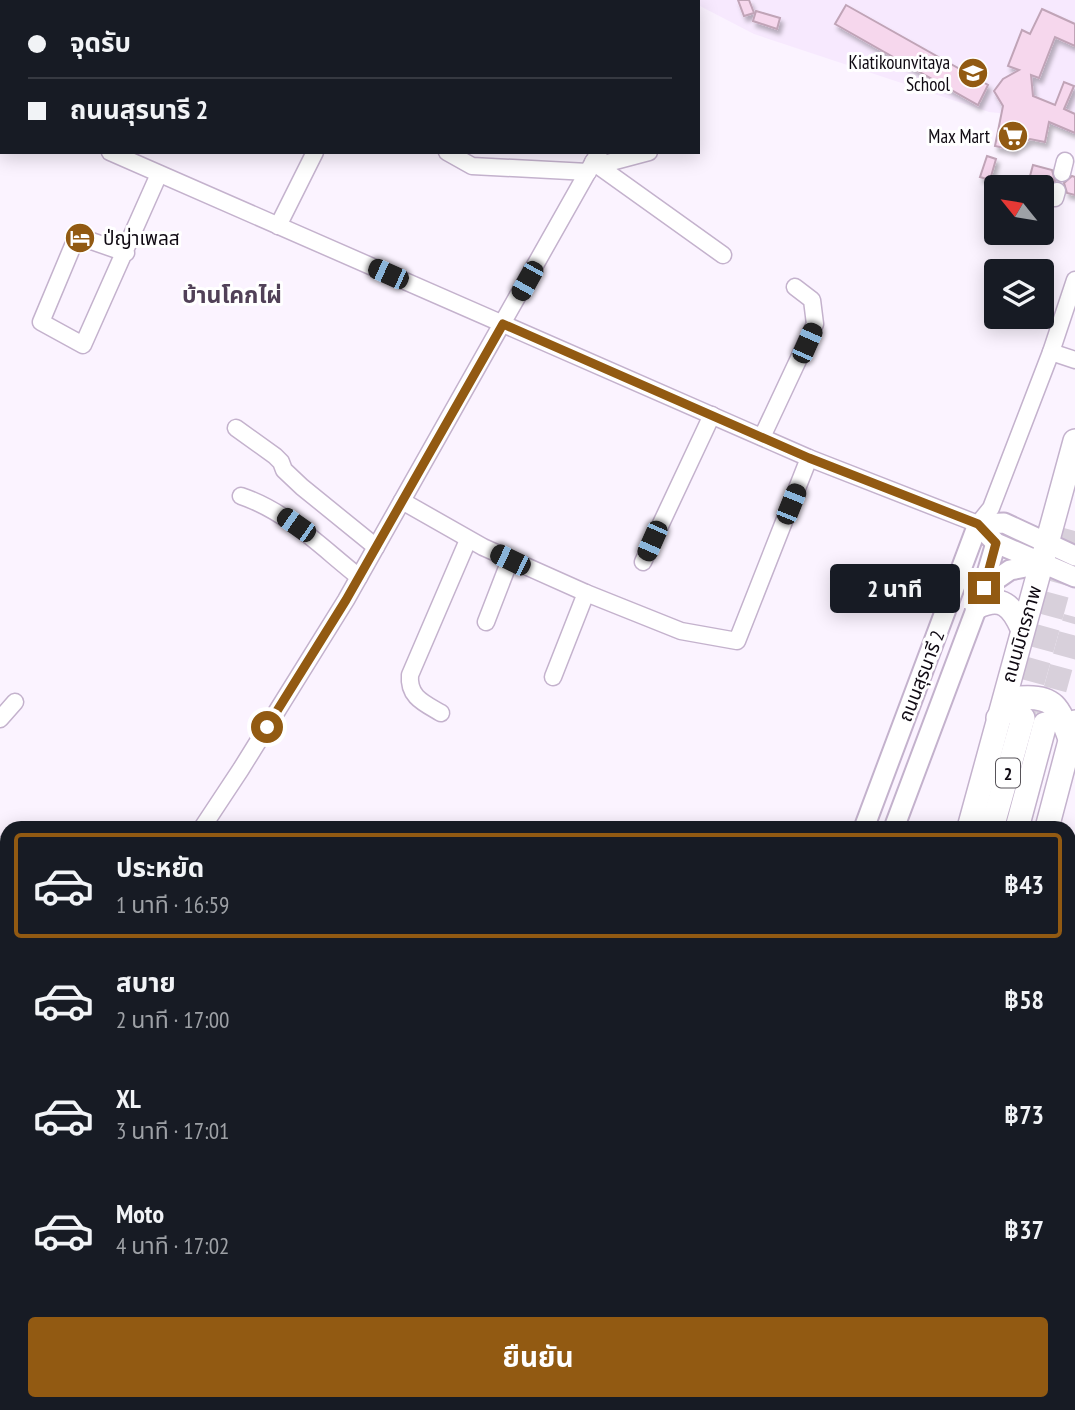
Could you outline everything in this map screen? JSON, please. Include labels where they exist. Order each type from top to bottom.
[{"type":"highway","name":"ถนนมิตรภาพ","points":[[971,821],[1075,441]]},
{"type":"highway","points":[[981,598],[1002,603],[1015,612],[1022,628]]},
{"type":"highway","points":[[998,718],[1020,698],[1045,699],[1060,711],[1073,731],[1048,821]]},
{"type":"highway","name":"2","points":[[994,821],[1023,718]]},
{"type":"highway","name":"2","points":[[1019,821],[1045,724]]},
{"type":"main road","points":[[978,524],[1004,523],[1075,577]]},
{"type":"main road","points":[[978,524],[996,543],[1075,556]]},
{"type":"main road","name":"ถนนสุรนารี 2","points":[[867,821],[978,524]]},
{"type":"main road","name":"ถนนสุรนารี 2","points":[[897,821],[981,598],[996,543]]},
{"type":"main road","points":[[981,598],[1010,570],[1044,553]]},
{"type":"street","points":[[114,154],[809,458],[978,524],[991,508],[1051,352],[1075,280]]},
{"type":"street","points":[[278,226],[315,154]]},
{"type":"street","points":[[451,154],[472,166],[595,163],[639,154]]},
{"type":"street","points":[[595,163],[723,255]]},
{"type":"street","points":[[207,821],[359,577],[595,163]]},
{"type":"street","points":[[126,253],[77,236],[41,323],[83,345],[126,253],[159,174]]},
{"type":"street","points":[[762,437],[815,324],[812,300],[795,287]]},
{"type":"street","points":[[1051,352],[1075,360]]},
{"type":"street","points":[[643,562],[712,415]]},
{"type":"street","points":[[236,428],[275,456],[284,470],[302,487],[376,547]]},
{"type":"street","points":[[402,501],[468,540],[586,593],[681,631],[737,641],[809,458]]},
{"type":"street","points":[[241,496],[269,507],[285,517],[359,577]]},
{"type":"street","points":[[441,713],[412,694],[409,686],[410,675],[468,540]]},
{"type":"street","points":[[486,622],[510,560]]},
{"type":"street","points":[[553,677],[586,593]]},
{"type":"street","points":[[0,719],[15,702]]},
{"type":"shaded area","name":"Kiatikounvitaya School","points":[[700,0],[1075,0],[1075,135],[1029,116],[989,112],[754,34],[700,6]]},
{"type":"building","points":[[738,0],[749,0],[754,13],[744,16]]},
{"type":"building","points":[[846,5],[988,85],[978,105],[835,24]]},
{"type":"building","points":[[1042,9],[1075,24],[1075,46],[1055,37],[1039,78],[1031,75],[1033,96],[1055,105],[1064,82],[1074,86],[1064,109],[1075,114],[1075,133],[1049,122],[1045,142],[1030,139],[1013,150],[995,146],[1003,106],[994,91],[1003,79],[1019,70],[1008,66],[1022,30],[1030,34]]},
{"type":"building","points":[[756,11],[780,18],[777,29],[753,21]]},
{"type":"building","points":[[987,156],[996,159],[991,175],[980,177]]},
{"type":"building","points":[[1033,165],[1052,170],[1053,175],[1030,175]]},
{"type":"building","points":[[1072,176],[1075,177],[1075,195],[1067,193],[1064,183]]},
{"type":"tunnel","points":[[1024,715],[1075,531]]},
{"type":"tunnel","points":[[1046,722],[1075,617]]},
{"type":"place","name":"Kiatikounvitaya School","points":[[973,73]]},
{"type":"place","name":"Max Mart","points":[[1013,136]]},
{"type":"place","name":"ป่ญ่าเพลส","points":[[80,238]]},
{"type":"district","name":"บ้านโคกไผ่","points":[[232,294]]},
{"type":"route","points":[[267,727],[346,600],[503,324],[809,458],[978,524],[996,543],[984,588]]}]
